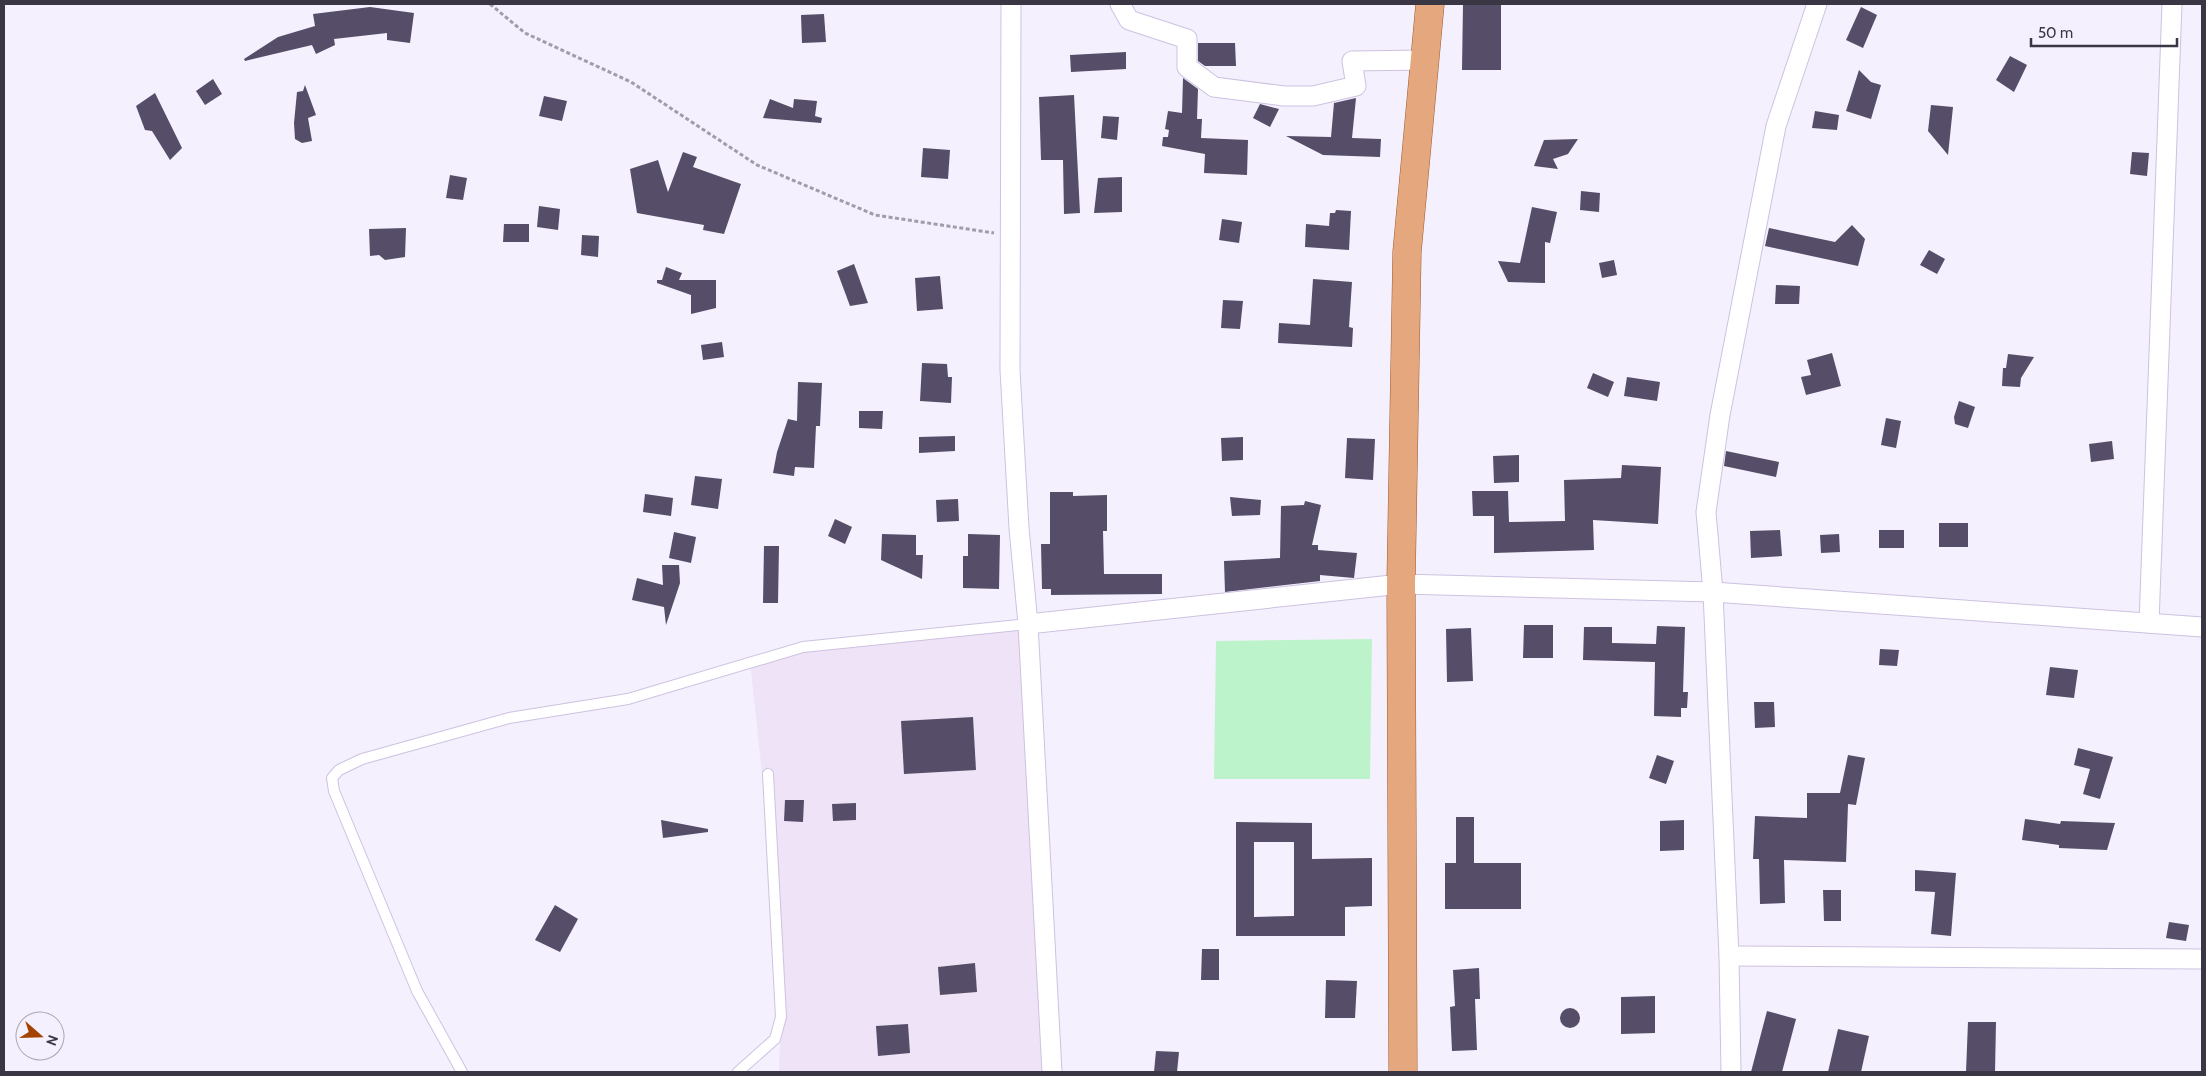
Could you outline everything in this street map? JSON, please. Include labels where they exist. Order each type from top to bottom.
[{"type":"main road","points":[[1403,1072],[1401,584],[1407,252],[1430,4]]},
{"type":"street","points":[[1011,4],[1010,370],[1019,528],[1028,624],[1052,1072]]},
{"type":"street","points":[[1120,4],[1129,20],[1187,38],[1187,67],[1214,87],[1284,96],[1313,96],[1356,86],[1352,61],[1425,60]]},
{"type":"street","points":[[1731,1072],[1729,956],[1713,592],[1706,512],[1720,415],[1776,126],[1817,4]]},
{"type":"street","points":[[2149,623],[2172,4]]},
{"type":"street","points":[[1028,624],[1401,584],[1713,592],[2202,627]]},
{"type":"street","points":[[1729,956],[2202,959]]},
{"type":"lane","points":[[462,1072],[417,991],[334,791],[332,778],[339,770],[362,759],[509,718],[628,698],[804,647],[1028,624]]},
{"type":"lane","points":[[738,1072],[775,1039],[781,1018],[768,774]]},
{"type":"path","points":[[490,4],[526,33],[631,82],[756,166],[875,215],[1011,236]]},
{"type":"shaded area","points":[[1028,624],[1052,1072],[779,1072],[781,1017],[771,856],[750,662],[803,647]]},
{"type":"green space","points":[[1372,639],[1370,779],[1214,779],[1216,641]]},
{"type":"building","points":[[1463,4],[1501,4],[1501,70],[1462,70]]},
{"type":"building","points":[[370,7],[414,13],[410,43],[387,40],[387,33],[334,39],[335,45],[316,54],[312,45],[245,61],[244,59],[278,37],[315,26],[313,14]]},
{"type":"building","points":[[1861,7],[1877,15],[1863,48],[1846,40]]},
{"type":"building","points":[[824,14],[826,42],[802,43],[801,15]]},
{"type":"building","points":[[1198,43],[1235,43],[1236,66],[1205,66],[1198,61]]},
{"type":"building","points":[[1126,52],[1126,69],[1071,72],[1070,55]]},
{"type":"building","points":[[2010,56],[2027,65],[2014,92],[1996,80]]},
{"type":"building","points":[[1859,70],[1871,82],[1881,85],[1871,119],[1846,111]]},
{"type":"building","points":[[1183,78],[1198,89],[1197,119],[1202,119],[1201,138],[1248,140],[1247,175],[1204,173],[1205,154],[1162,146],[1163,137],[1168,137],[1169,130],[1165,129],[1168,111],[1182,113]]},
{"type":"building","points":[[213,79],[222,94],[205,105],[196,91]]},
{"type":"building","points":[[305,85],[316,115],[308,118],[312,141],[302,143],[295,139],[294,123],[297,92],[303,91]]},
{"type":"building","points":[[155,93],[182,148],[170,160],[152,131],[145,130],[136,106]]},
{"type":"building","points":[[1074,95],[1080,213],[1064,214],[1063,160],[1041,160],[1039,97]]},
{"type":"building","points":[[544,96],[567,101],[562,121],[539,116]]},
{"type":"building","points":[[1356,98],[1352,138],[1381,139],[1380,157],[1323,155],[1286,136],[1331,137],[1334,103]]},
{"type":"building","points":[[770,99],[793,108],[794,99],[817,101],[815,116],[822,118],[821,123],[763,118]]},
{"type":"building","points":[[1260,104],[1279,109],[1270,127],[1253,118]]},
{"type":"building","points":[[1931,105],[1953,107],[1948,155],[1928,131]]},
{"type":"building","points":[[1815,111],[1839,115],[1837,130],[1812,128]]},
{"type":"building","points":[[1103,116],[1119,117],[1117,140],[1101,138]]},
{"type":"building","points":[[1578,139],[1568,154],[1553,159],[1558,169],[1534,166],[1544,140]]},
{"type":"building","points":[[923,148],[950,150],[948,179],[921,177]]},
{"type":"building","points":[[683,152],[697,157],[693,167],[741,184],[724,234],[703,230],[704,225],[637,213],[630,169],[658,160],[668,192]]},
{"type":"building","points":[[2132,152],[2149,153],[2147,176],[2130,174]]},
{"type":"building","points":[[450,175],[467,178],[463,200],[446,198]]},
{"type":"building","points":[[1122,177],[1122,212],[1094,213],[1098,178]]},
{"type":"building","points":[[1581,191],[1600,193],[1599,212],[1580,210]]},
{"type":"building","points":[[539,206],[560,209],[558,230],[537,227]]},
{"type":"building","points":[[1532,207],[1557,212],[1550,243],[1545,242],[1545,283],[1508,282],[1498,261],[1520,263]]},
{"type":"building","points":[[1336,210],[1351,211],[1349,250],[1305,247],[1306,224],[1329,226],[1330,213],[1335,213]]},
{"type":"building","points":[[1222,219],[1242,222],[1239,243],[1219,240]]},
{"type":"building","points":[[504,224],[529,224],[529,242],[503,242]]},
{"type":"building","points":[[1852,225],[1865,239],[1858,266],[1765,246],[1769,228],[1835,242]]},
{"type":"building","points":[[406,228],[405,257],[385,260],[379,255],[370,256],[369,229]]},
{"type":"building","points":[[582,235],[599,236],[598,257],[581,255]]},
{"type":"building","points":[[1929,250],[1945,259],[1937,274],[1920,265]]},
{"type":"building","points":[[1614,260],[1617,275],[1602,278],[1599,263]]},
{"type":"building","points":[[854,264],[868,303],[850,306],[837,271]]},
{"type":"building","points":[[666,267],[682,273],[679,280],[716,280],[716,308],[691,314],[691,295],[657,283],[657,280],[662,280]]},
{"type":"building","points":[[940,276],[943,309],[917,311],[915,278]]},
{"type":"building","points":[[1313,279],[1352,282],[1349,327],[1353,328],[1352,347],[1278,343],[1279,323],[1310,325]]},
{"type":"building","points":[[1776,285],[1800,286],[1799,304],[1775,304]]},
{"type":"building","points":[[1223,300],[1243,301],[1240,329],[1221,328]]},
{"type":"building","points":[[722,342],[724,357],[703,360],[701,345]]},
{"type":"building","points":[[1832,353],[1841,386],[1806,395],[1801,377],[1811,375],[1807,360]]},
{"type":"building","points":[[2008,354],[2034,357],[2021,378],[2020,387],[2002,386],[2003,368],[2006,368]]},
{"type":"building","points":[[922,363],[947,364],[948,377],[952,377],[951,403],[920,401]]},
{"type":"building","points":[[1593,373],[1614,382],[1608,397],[1587,388]]},
{"type":"building","points":[[1627,377],[1660,382],[1657,401],[1624,396]]},
{"type":"building","points":[[798,382],[822,383],[820,426],[816,426],[814,468],[795,467],[794,476],[773,473],[777,452],[788,419],[797,421]]},
{"type":"building","points":[[1959,401],[1975,407],[1968,428],[1955,424],[1954,417]]},
{"type":"building","points":[[859,411],[883,411],[882,429],[859,428]]},
{"type":"building","points":[[1886,418],[1901,421],[1896,448],[1881,445]]},
{"type":"building","points":[[955,436],[955,451],[919,453],[919,437]]},
{"type":"building","points":[[1243,437],[1243,460],[1222,461],[1221,438]]},
{"type":"building","points":[[1347,438],[1375,439],[1373,480],[1345,478]]},
{"type":"building","points":[[2112,441],[2114,459],[2091,462],[2089,444]]},
{"type":"building","points":[[1726,451],[1779,462],[1776,477],[1724,466]]},
{"type":"building","points":[[1519,455],[1519,482],[1494,483],[1493,456]]},
{"type":"building","points":[[1622,465],[1661,467],[1658,524],[1593,520],[1594,550],[1494,553],[1494,516],[1473,516],[1472,491],[1508,491],[1509,522],[1565,521],[1564,480],[1621,478]]},
{"type":"building","points":[[695,476],[722,479],[718,509],[691,505]]},
{"type":"building","points":[[1050,492],[1073,492],[1073,496],[1107,495],[1107,531],[1103,531],[1104,574],[1162,574],[1162,594],[1051,595],[1051,589],[1042,589],[1041,544],[1050,544]]},
{"type":"building","points":[[645,494],[673,498],[671,516],[643,512]]},
{"type":"building","points":[[1230,497],[1261,500],[1260,515],[1232,516]]},
{"type":"building","points":[[958,499],[959,521],[937,522],[936,500]]},
{"type":"building","points":[[1305,501],[1321,505],[1312,545],[1318,545],[1318,550],[1357,553],[1354,578],[1320,575],[1320,581],[1225,592],[1224,561],[1280,558],[1281,506],[1304,505]]},
{"type":"building","points":[[835,519],[852,527],[845,544],[828,536]]},
{"type":"building","points":[[1939,523],[1968,523],[1968,547],[1939,547]]},
{"type":"building","points":[[1780,530],[1782,556],[1751,558],[1750,531]]},
{"type":"building","points":[[1879,530],[1904,530],[1904,548],[1879,548]]},
{"type":"building","points":[[674,532],[696,537],[691,563],[669,558]]},
{"type":"building","points":[[882,534],[916,535],[916,555],[923,555],[922,579],[881,560]]},
{"type":"building","points":[[968,534],[1000,535],[999,589],[963,588],[963,556],[968,556]]},
{"type":"building","points":[[1839,534],[1840,552],[1821,553],[1820,535]]},
{"type":"building","points":[[764,546],[779,546],[778,603],[763,603]]},
{"type":"building","points":[[662,565],[679,565],[680,583],[666,625],[664,607],[632,600],[637,578],[663,585]]},
{"type":"building","points":[[1524,625],[1553,625],[1553,658],[1523,658]]},
{"type":"building","points":[[1657,626],[1685,627],[1683,692],[1688,692],[1687,708],[1681,708],[1681,717],[1654,716],[1655,662],[1583,660],[1584,627],[1612,627],[1612,643],[1656,644]]},
{"type":"building","points":[[1471,628],[1473,681],[1447,682],[1446,629]]},
{"type":"building","points":[[1880,649],[1899,650],[1897,666],[1879,665]]},
{"type":"building","points":[[2050,667],[2078,670],[2074,698],[2046,695]]},
{"type":"building","points":[[1754,702],[1774,702],[1775,727],[1755,728]]},
{"type":"building","points":[[973,717],[976,770],[904,774],[901,721]]},
{"type":"building","points":[[2078,748],[2113,757],[2100,799],[2083,794],[2090,769],[2074,765]]},
{"type":"building","points":[[1657,755],[1674,761],[1666,784],[1649,778]]},
{"type":"building","points":[[1848,755],[1865,758],[1856,805],[1848,804],[1846,862],[1784,860],[1785,903],[1760,904],[1759,859],[1753,859],[1755,816],[1807,818],[1807,793],[1840,793]]},
{"type":"building","points":[[785,800],[804,800],[803,822],[784,821]]},
{"type":"building","points":[[856,803],[856,820],[833,821],[832,804]]},
{"type":"building","points":[[1456,817],[1474,817],[1474,863],[1521,863],[1521,909],[1445,909],[1445,863],[1456,863]]},
{"type":"building","points":[[2025,819],[2060,824],[2061,821],[2115,823],[2107,850],[2059,848],[2059,845],[2022,840]]},
{"type":"building","points":[[661,820],[708,829],[708,832],[663,838]]},
{"type":"building","points":[[1684,820],[1684,850],[1660,851],[1660,821]]},
{"type":"building","points":[[1236,822],[1312,823],[1312,859],[1372,858],[1372,906],[1345,907],[1345,936],[1236,936]],"holes":[[[1254,842],[1294,842],[1294,916],[1254,917]]]},
{"type":"building","points":[[1915,870],[1956,873],[1951,936],[1931,934],[1935,892],[1915,891]]},
{"type":"building","points":[[1823,890],[1841,890],[1841,921],[1824,921]]},
{"type":"building","points":[[555,905],[578,919],[560,952],[535,940]]},
{"type":"building","points":[[2169,922],[2189,925],[2186,941],[2166,938]]},
{"type":"building","points":[[1202,949],[1219,949],[1219,980],[1201,980]]},
{"type":"building","points":[[975,963],[977,992],[940,995],[938,967]]},
{"type":"building","points":[[1479,968],[1480,999],[1475,999],[1477,1050],[1452,1051],[1450,1007],[1455,1006],[1453,970]]},
{"type":"building","points":[[1326,980],[1357,981],[1355,1018],[1325,1018]]},
{"type":"building","points":[[1655,996],[1655,1033],[1621,1034],[1621,997]]},
{"type":"building","points":[[1570,1008],[1577,1011],[1580,1018],[1577,1025],[1570,1028],[1563,1025],[1560,1018],[1563,1011]]},
{"type":"building","points":[[1767,1011],[1796,1019],[1782,1072],[1751,1072]]},
{"type":"building","points":[[1968,1022],[1996,1022],[1995,1072],[1966,1072]]},
{"type":"building","points":[[908,1024],[910,1053],[878,1056],[876,1026]]},
{"type":"building","points":[[1838,1029],[1869,1036],[1861,1072],[1828,1072]]},
{"type":"building","points":[[1156,1051],[1179,1052],[1177,1072],[1154,1072]]}]
